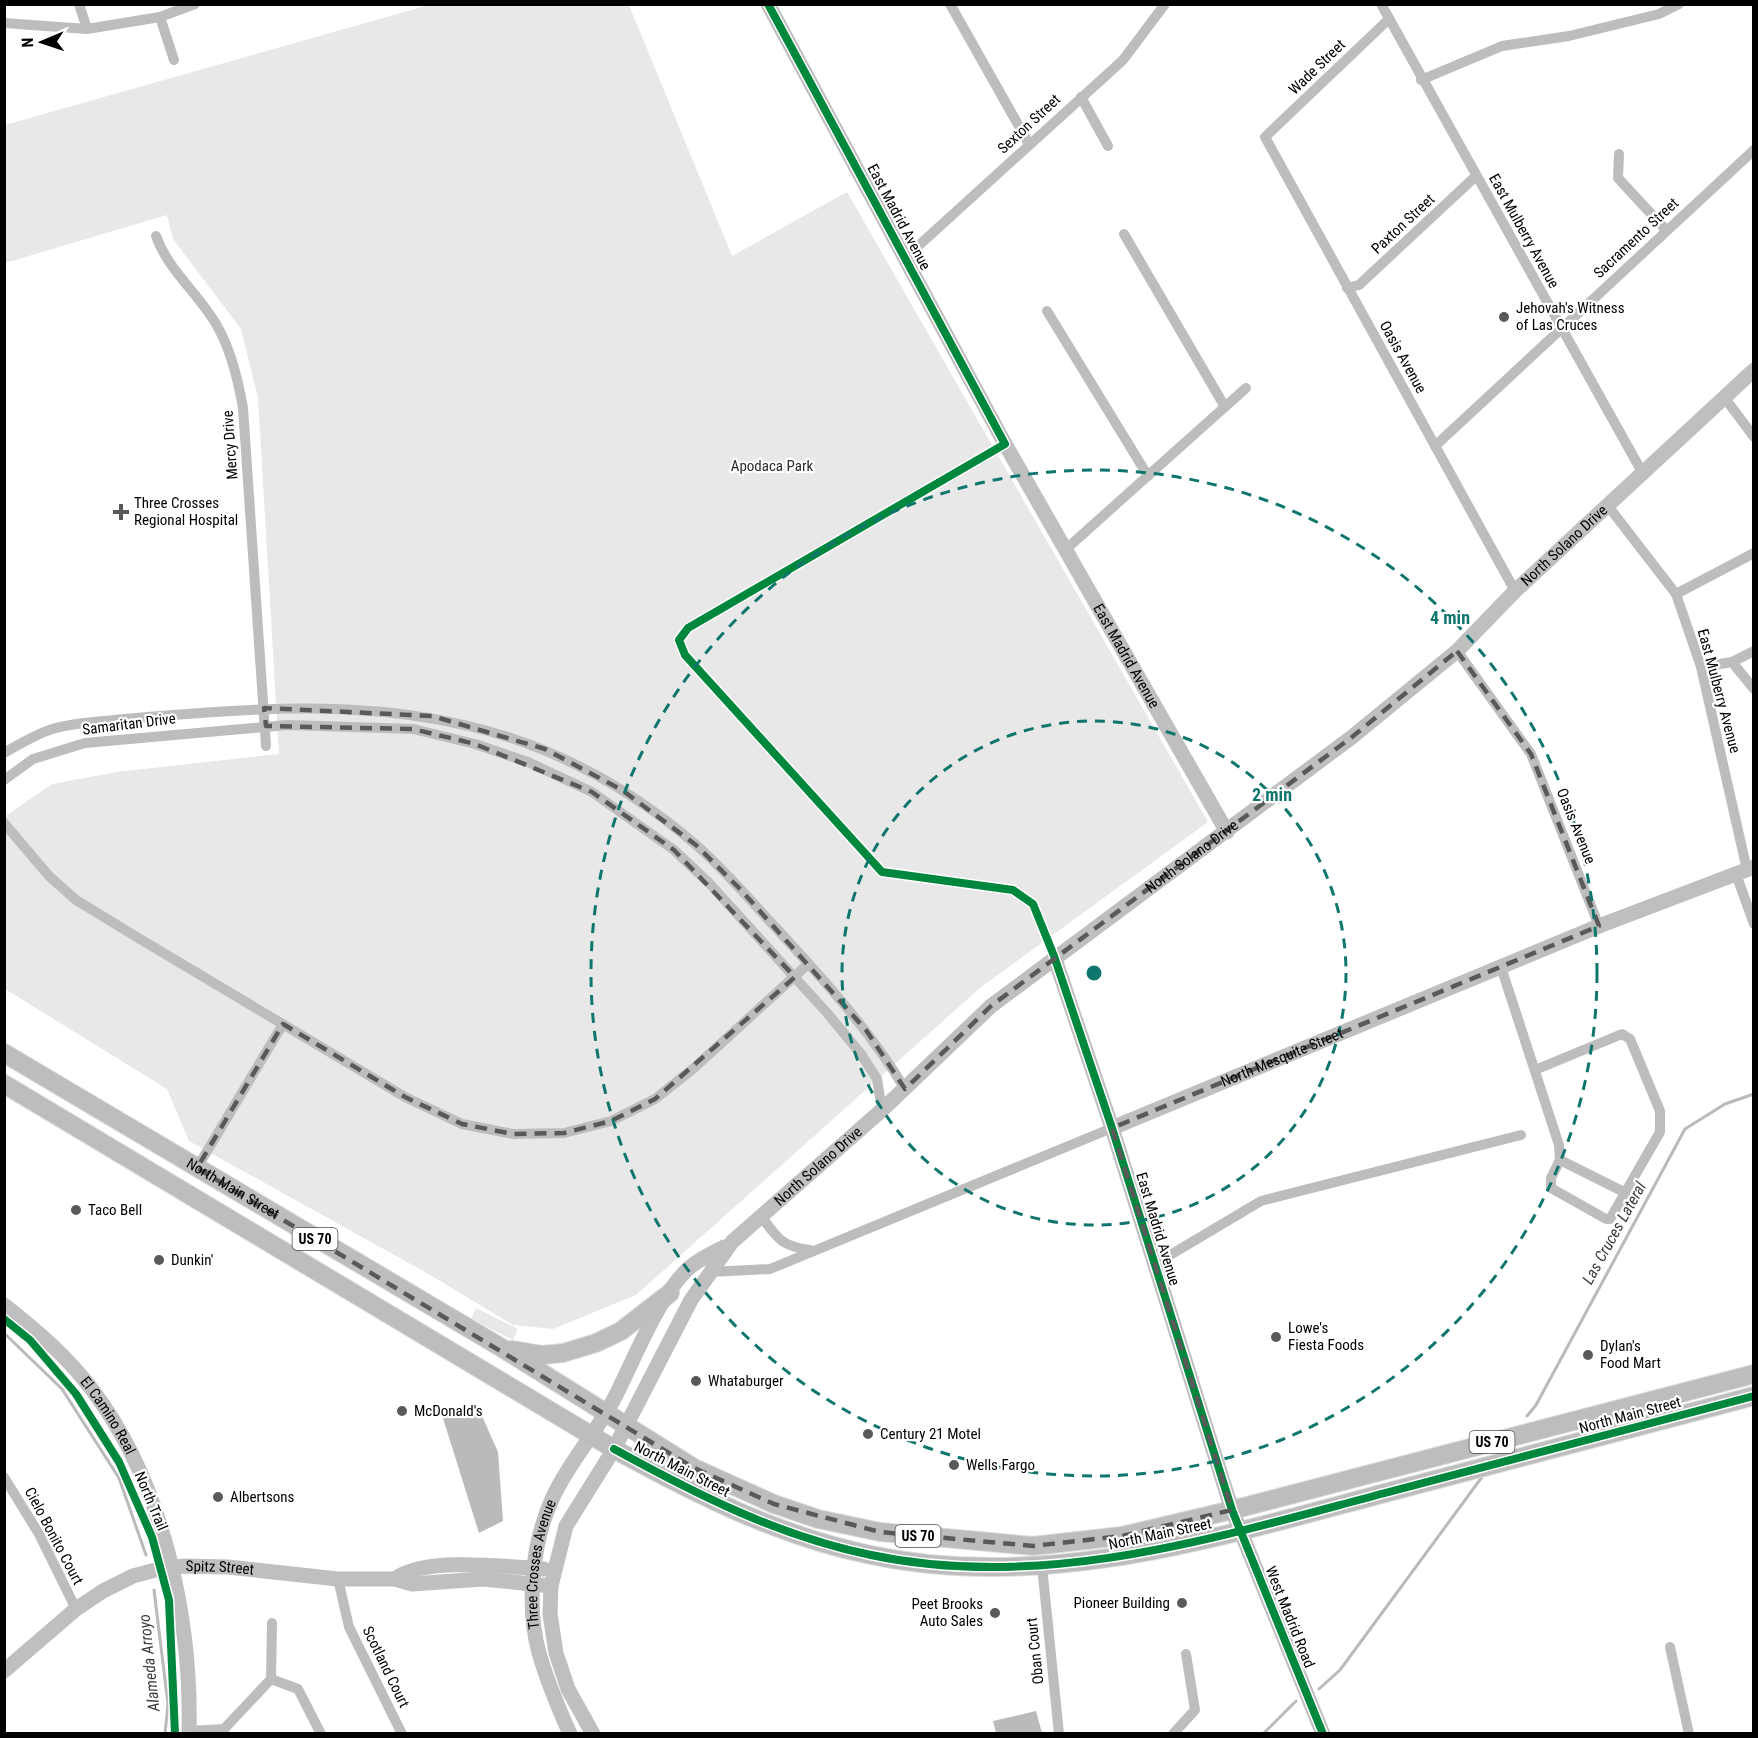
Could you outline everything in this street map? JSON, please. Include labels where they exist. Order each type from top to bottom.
[{"type":"main road","name":"North Main Street","points":[[4,1053],[502,1348],[694,1468],[759,1499],[818,1519],[880,1532],[1033,1546],[1122,1536],[1232,1510],[1754,1374]]},
{"type":"main road","points":[[7,1085],[14,1082],[27,1082],[83,1113],[101,1111]]},
{"type":"main road","name":"North Main Street","points":[[7,1085],[592,1436],[701,1497],[812,1541],[874,1556],[937,1564],[1042,1566],[1127,1557],[1242,1531],[1754,1396]]},
{"type":"main road","points":[[502,1348],[542,1355],[563,1353],[596,1343],[621,1331],[670,1293]]},
{"type":"main road","points":[[1414,1463],[1419,1484]]},
{"type":"main road","points":[[1033,1546],[1042,1566]]},
{"type":"street","points":[[79,4],[87,29]]},
{"type":"street","points":[[4,23],[87,29],[160,17],[195,4]]},
{"type":"street","name":"East Madrid Avenue","points":[[768,4],[1005,444],[1227,832]]},
{"type":"street","points":[[950,4],[1029,144]]},
{"type":"street","name":"Sexton Street","points":[[905,258],[1123,60],[1165,4]]},
{"type":"street","name":"East Mulberry Avenue","points":[[1381,4],[1560,330],[1642,472]]},
{"type":"street","points":[[1421,80],[1502,46],[1569,36],[1659,14],[1679,4]]},
{"type":"street","points":[[160,17],[174,60]]},
{"type":"street","name":"Wade Street","points":[[1265,137],[1389,19]]},
{"type":"street","points":[[1081,97],[1108,146]]},
{"type":"street","name":"Oasis Avenue","points":[[1265,137],[1515,591]]},
{"type":"street","name":"Sacramento Street","points":[[1435,446],[1754,150]]},
{"type":"street","points":[[1619,154],[1618,178],[1666,230]]},
{"type":"street","name":"Paxton Street","points":[[1347,288],[1359,285],[1476,176]]},
{"type":"street","points":[[1124,234],[1226,407]]},
{"type":"street","name":"Mercy Drive","points":[[156,236],[168,262],[217,325],[238,384],[243,408],[266,746]]},
{"type":"street","points":[[1047,311],[1148,476]]},
{"type":"street","name":"North Solano Drive","points":[[614,1449],[691,1300],[732,1242],[882,1110],[991,1006],[1054,956],[1227,832],[1352,737],[1457,651],[1515,591],[1754,370]]},
{"type":"street","points":[[1065,550],[1246,388]]},
{"type":"street","points":[[1724,397],[1754,437]]},
{"type":"street","name":"East Mulberry Avenue","points":[[1608,506],[1676,594],[1701,667],[1745,870],[1754,924]]},
{"type":"street","points":[[1676,594],[1754,553]]},
{"type":"street","name":"Oasis Avenue","points":[[1457,651],[1531,754],[1599,926]]},
{"type":"street","points":[[1701,667],[1732,662],[1754,651]]},
{"type":"street","points":[[1732,662],[1754,689]]},
{"type":"street","name":"Samaritan Drive","points":[[4,753],[31,737],[63,726],[159,715],[264,708],[380,710],[432,716],[545,749],[622,790],[696,845],[808,964],[866,1030],[905,1089]]},
{"type":"street","points":[[455,739],[459,723]]},
{"type":"street","name":"Samaritan Drive","points":[[4,780],[33,759],[85,743],[266,726],[413,729],[455,739],[528,762],[592,792],[683,858],[795,977],[866,1062],[877,1079],[882,1110]]},
{"type":"street","points":[[611,805],[622,790]]},
{"type":"street","points":[[4,823],[49,876],[76,900],[405,1097],[462,1124],[513,1134],[564,1132],[611,1121],[655,1099],[694,1068],[808,964]]},
{"type":"street","name":"North Mesquite Street","points":[[709,1272],[770,1269],[811,1250],[1599,926],[1745,870]]},
{"type":"street","name":"East Madrid Avenue","points":[[1054,956],[1112,1128],[1232,1510]]},
{"type":"street","points":[[1501,967],[1559,1144],[1560,1160],[1551,1178],[1551,1188],[1606,1219],[1614,1216],[1660,1132],[1661,1118],[1627,1035],[1616,1036],[1535,1070]]},
{"type":"street","points":[[197,1168],[283,1024]]},
{"type":"street","points":[[1155,1264],[1262,1202],[1521,1135]]},
{"type":"street","points":[[1560,1160],[1626,1193]]},
{"type":"street","points":[[761,1216],[777,1239],[792,1248],[811,1250]]},
{"type":"street","name":"North Solano Drive","points":[[592,1436],[607,1413],[670,1293],[689,1268],[732,1242]]},
{"type":"street","name":"El Camino Real","points":[[4,1305],[65,1357],[94,1391],[118,1429],[153,1505],[172,1568],[183,1638],[189,1732]]},
{"type":"street","name":"Three Crosses Avenue","points":[[570,1734],[552,1694],[538,1650],[533,1604],[535,1569],[543,1522],[554,1495],[592,1436]]},
{"type":"street","name":"Three Crosses Avenue","points":[[593,1734],[568,1689],[556,1653],[550,1614],[551,1586],[566,1526],[614,1449]]},
{"type":"street","name":"Cielo Bonito Court","points":[[4,1477],[39,1534],[76,1609]]},
{"type":"street","name":"West Madrid Road","points":[[1232,1510],[1323,1734]]},
{"type":"street","name":"Spitz Street","points":[[395,1579],[406,1570],[467,1564],[554,1570]]},
{"type":"street","name":"Oban Court","points":[[1042,1566],[1059,1734]]},
{"type":"street","name":"Spitz Street","points":[[4,1671],[76,1609],[103,1591],[133,1576],[172,1568],[228,1567],[338,1579],[395,1579],[412,1584],[483,1579],[551,1586]]},
{"type":"street","name":"Scotland Court","points":[[338,1579],[349,1628],[402,1734]]},
{"type":"street","points":[[189,1732],[224,1730],[271,1678],[272,1623]]},
{"type":"street","points":[[1670,1647],[1689,1734]]},
{"type":"street","points":[[1173,1734],[1195,1710],[1186,1654]]},
{"type":"street","points":[[271,1678],[298,1689],[321,1734]]},
{"type":"highlighted area","points":[[1457,651],[1531,754],[1599,926],[1112,1128],[1232,1510],[1122,1536],[1033,1546],[880,1532],[774,1504],[694,1468],[197,1168],[283,1024],[405,1097],[462,1124],[513,1134],[564,1133],[611,1121],[655,1099],[795,977],[674,850],[592,792],[475,744],[413,729],[266,726],[264,708],[432,716],[545,749],[622,790],[696,845],[741,890],[866,1030],[905,1089],[991,1006],[1352,737]]},
{"type":"green space","name":"Apodaca Park","points":[[429,5],[629,5],[732,256],[847,192],[1208,822],[980,988],[636,1295],[553,1329],[513,1325],[432,1276],[189,1141],[167,1089],[5,989],[4,817],[52,784],[117,772],[279,754],[258,398],[241,329],[173,239],[167,215],[5,263],[5,125]]},
{"type":"green space","points":[[476,1308],[518,1329],[513,1340],[471,1319]]},
{"type":"shaded area","points":[[478,1407],[498,1452],[503,1521],[479,1533],[442,1415]]},
{"type":"shaded area","points":[[1036,1711],[1042,1733],[996,1733],[993,1721]]},
{"type":"waterway","name":"Las Cruces Lateral","points":[[1527,1416],[1536,1405],[1685,1129],[1725,1104],[1754,1094]]},
{"type":"waterway","points":[[1625,1203],[1634,1208]]},
{"type":"waterway","name":"Alameda Arroyo","points":[[4,1333],[62,1389],[119,1478],[146,1555]]},
{"type":"waterway","name":"Las Cruces Lateral","points":[[1319,1689],[1340,1670],[1482,1477]]},
{"type":"waterway","name":"Alameda Arroyo","points":[[154,1590],[168,1704],[165,1734]]},
{"type":"waterway","name":"Las Cruces Lateral","points":[[1263,1734],[1296,1701]]},
{"type":"cycle path","points":[[768,4],[1005,444],[688,628],[679,640],[685,655],[882,872],[1013,890],[1033,904],[1054,956],[1112,1128],[1232,1510],[1323,1734]]},
{"type":"cycle path","name":"North Trail","points":[[4,1319],[30,1340],[76,1394],[119,1462],[152,1537],[169,1600],[175,1734]]},
{"type":"cycle path","points":[[614,1449],[738,1512],[803,1537],[871,1555],[936,1565],[1001,1567],[1066,1563],[1195,1542],[1754,1396]]},
{"type":"place","name":"Jehovah's Witness of Las Cruces","points":[[1504,317]]},
{"type":"place","name":"Three Crosses Regional Hospital","points":[[121,512]]},
{"type":"place","name":"Taco Bell","points":[[76,1210]]},
{"type":"place","name":"Dunkin'","points":[[159,1260]]},
{"type":"place","name":"Lowe's Fiesta Foods","points":[[1276,1337]]},
{"type":"place","name":"Dylan's Food Mart","points":[[1588,1355]]},
{"type":"place","name":"Whataburger","points":[[696,1381]]},
{"type":"place","name":"McDonald's","points":[[402,1411]]},
{"type":"place","name":"Century 21 Motel","points":[[868,1434]]},
{"type":"place","name":"Wells Fargo","points":[[954,1465]]},
{"type":"place","name":"Albertsons","points":[[218,1497]]},
{"type":"place","name":"Pioneer Building","points":[[1182,1603]]},
{"type":"place","name":"Peet Brooks Auto Sales","points":[[995,1613]]}]
